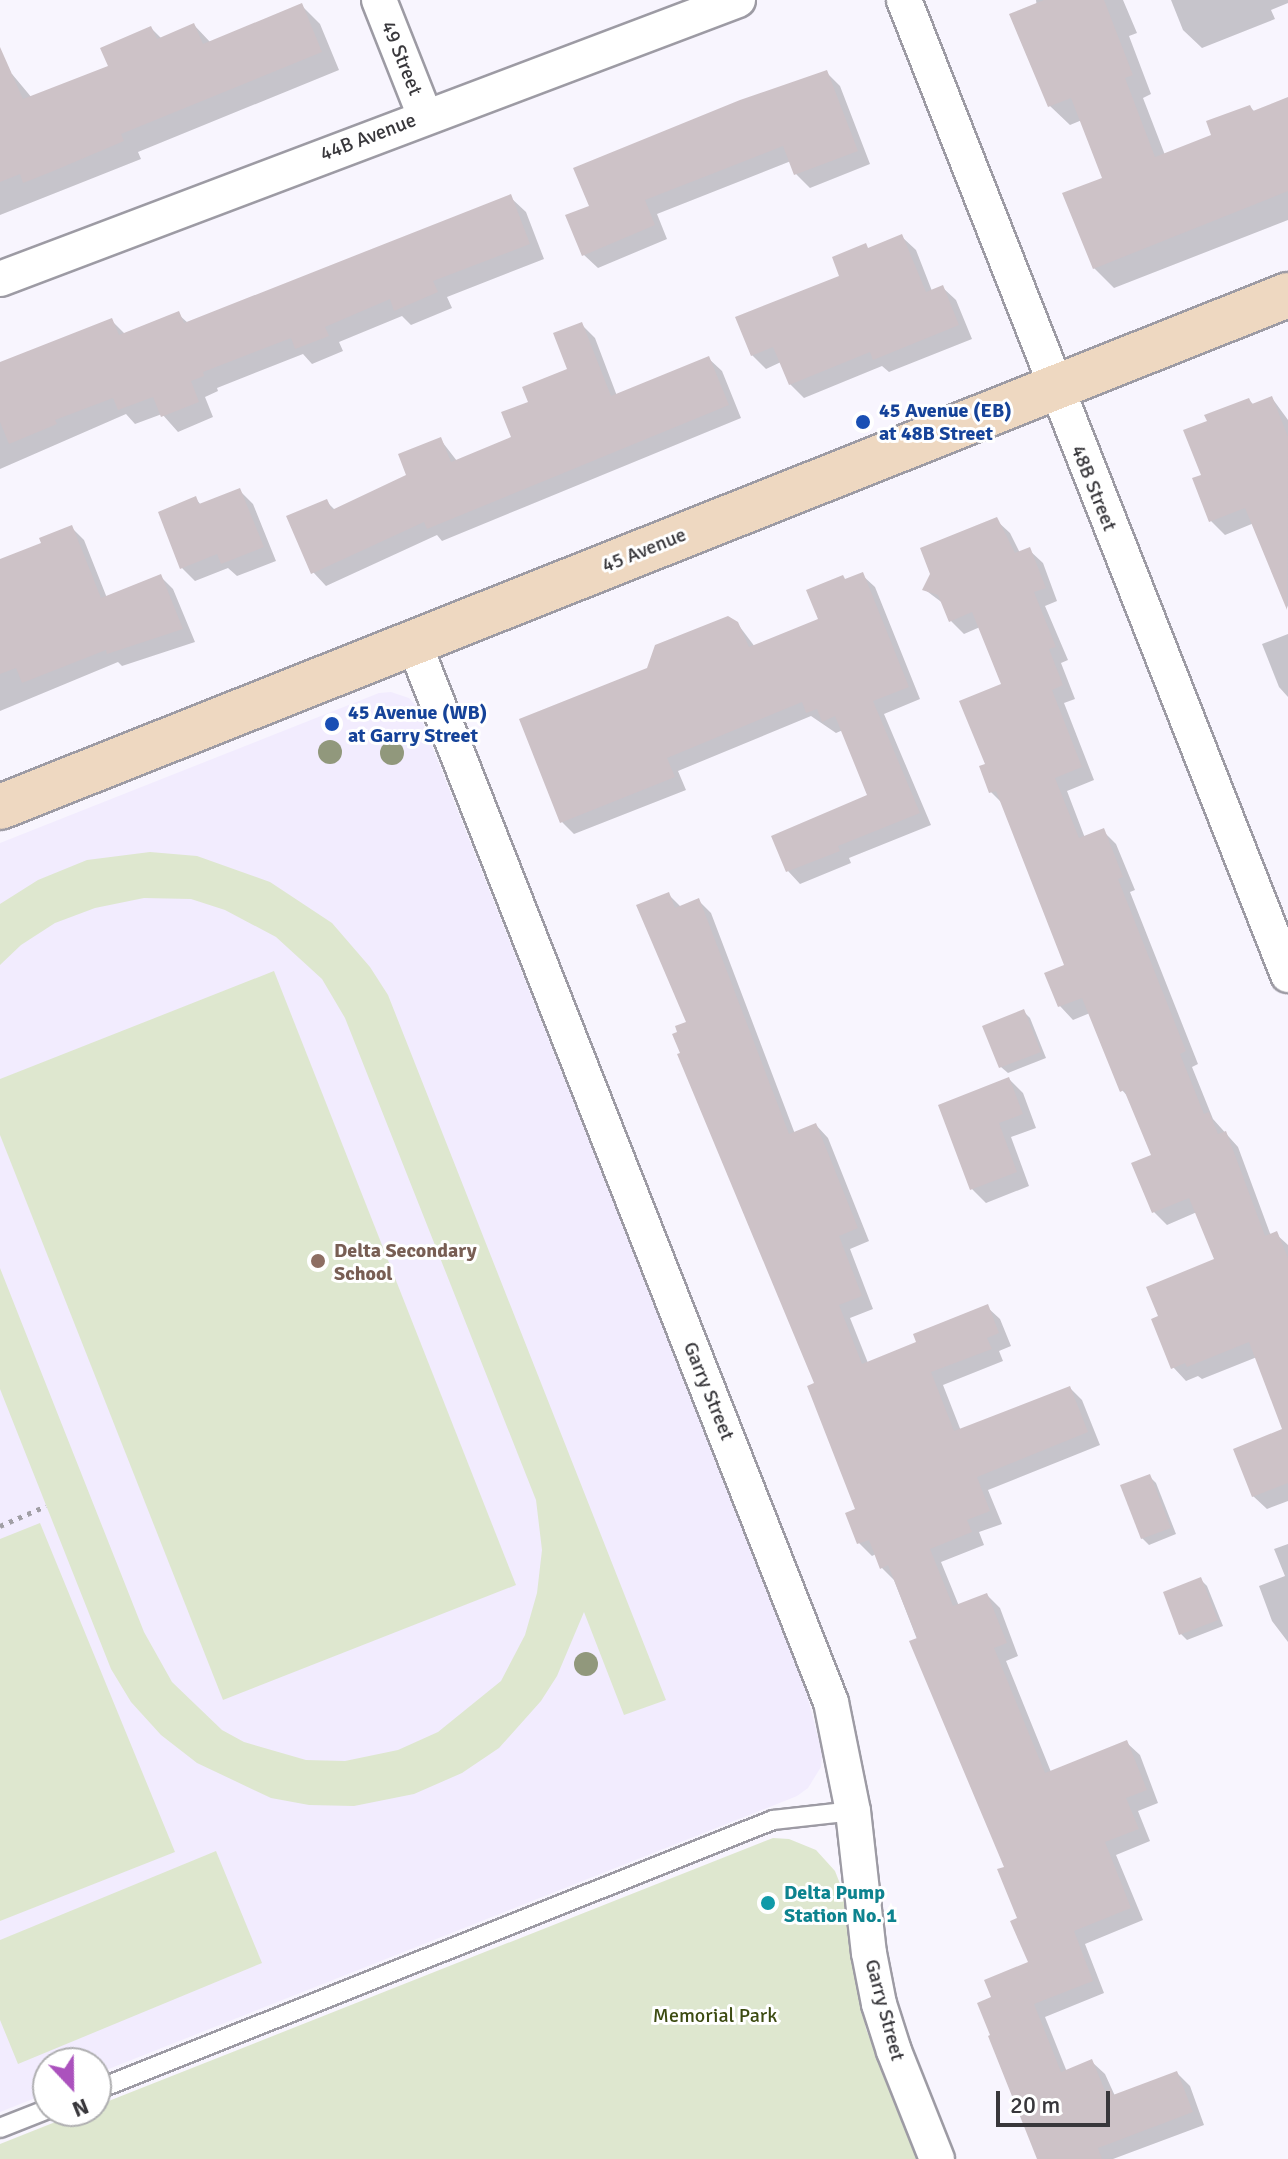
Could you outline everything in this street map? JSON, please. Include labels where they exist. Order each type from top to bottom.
[{"type":"street","name":"49 Street","points":[[379,0],[425,116]]},
{"type":"street","name":"44B Avenue","points":[[0,279],[738,0]]},
{"type":"street","name":"48B Street","points":[[904,0],[1054,388],[1288,975]]},
{"type":"street","name":"45 Avenue","points":[[0,807],[1288,295]]},
{"type":"street","name":"Garry Street","points":[[413,641],[822,1676],[838,1728],[853,1811],[869,1953],[879,2004],[937,2159]]},
{"type":"lane","points":[[112,2084],[773,1820],[853,1811]]},
{"type":"lane","points":[[0,2128],[32,2115]]},
{"type":"path","points":[[0,1526],[46,1506]]},
{"type":"shaded area","name":"Delta Secondary School","points":[[391,692],[409,698],[416,706],[803,1679],[822,1753],[821,1767],[808,1788],[797,1796],[112,2068],[112,2047],[32,2047],[32,2099],[0,2112],[0,843],[379,693]]},
{"type":"green space","points":[[150,852],[197,856],[270,882],[332,923],[370,967],[388,995],[666,1700],[624,1715],[584,1612],[557,1676],[541,1701],[499,1748],[462,1773],[414,1794],[354,1806],[309,1805],[271,1798],[197,1763],[161,1735],[131,1702],[111,1669],[0,1389],[0,1268],[144,1632],[172,1682],[222,1730],[244,1742],[306,1760],[345,1761],[398,1750],[438,1732],[501,1681],[525,1635],[537,1593],[542,1550],[536,1500],[345,1018],[322,979],[276,937],[225,910],[191,899],[144,898],[95,908],[55,923],[21,945],[0,965],[0,904],[38,880],[87,860]]},
{"type":"green space","points":[[274,971],[516,1585],[223,1700],[0,1135],[0,1079]]},
{"type":"green space","points":[[40,1523],[175,1852],[0,1921],[0,1539]]},
{"type":"green space","name":"Memorial Park","points":[[773,1838],[789,1839],[816,1850],[835,1871],[844,1894],[866,2029],[918,2159],[0,2159],[0,2144],[43,2127],[112,2127],[112,2100]]},
{"type":"green space","points":[[216,1851],[262,1963],[59,2047],[32,2047],[32,2058],[18,2064],[0,2020],[0,1940]]},
{"type":"building","points":[[1044,0],[1104,0],[1133,75],[1125,78],[1155,157],[1211,135],[1206,121],[1250,105],[1253,111],[1288,97],[1288,191],[1093,269],[1062,193],[1102,178],[1071,98],[1048,107],[1009,14]]},
{"type":"building","points":[[302,3],[322,52],[121,134],[124,141],[51,172],[23,183],[20,174],[0,182],[0,47],[23,99],[108,66],[100,48],[151,26],[157,39],[194,23],[203,44]]},
{"type":"building","points":[[827,70],[858,151],[794,175],[783,146],[645,200],[655,225],[582,256],[565,215],[589,206],[573,168],[740,100]]},
{"type":"building","points":[[511,194],[530,244],[433,281],[438,292],[394,311],[390,299],[325,327],[329,336],[295,349],[291,338],[203,372],[204,376],[191,381],[199,402],[161,417],[153,397],[118,410],[113,398],[55,420],[57,424],[9,444],[0,422],[0,362],[112,318],[119,335],[179,311],[184,323]]},
{"type":"building","points":[[902,234],[926,292],[943,285],[959,325],[873,360],[870,352],[789,385],[773,347],[751,356],[735,317],[839,276],[832,257],[866,243],[868,248]]},
{"type":"building","points":[[582,322],[611,396],[709,356],[729,405],[427,529],[424,522],[311,574],[286,516],[327,499],[332,510],[406,475],[398,454],[441,437],[451,462],[511,437],[501,412],[528,402],[522,387],[567,369],[553,333]]},
{"type":"building","points":[[1272,396],[1288,437],[1287,610],[1245,508],[1209,522],[1192,478],[1201,475],[1183,430],[1207,421],[1204,415],[1249,398],[1252,404]]},
{"type":"building","points":[[240,488],[264,547],[221,564],[217,554],[180,569],[158,512],[196,496],[199,504]]},
{"type":"building","points":[[997,517],[1015,553],[1030,547],[1046,588],[1034,592],[1056,647],[1049,649],[1063,685],[1052,690],[1082,767],[1055,778],[1079,838],[1104,828],[1123,877],[1118,879],[1186,1051],[1180,1054],[1204,1114],[1209,1112],[1218,1134],[1226,1131],[1265,1236],[1277,1231],[1288,1258],[1288,1483],[1252,1497],[1233,1449],[1282,1429],[1249,1342],[1187,1367],[1185,1363],[1171,1369],[1151,1319],[1158,1316],[1146,1287],[1214,1259],[1189,1198],[1152,1213],[1131,1163],[1151,1155],[1124,1090],[1120,1092],[1082,998],[1058,1007],[1044,973],[1064,965],[996,791],[989,793],[979,766],[985,764],[959,701],[1001,684],[972,612],[949,622],[938,595],[922,590],[930,574],[920,548]]},
{"type":"building","points":[[72,525],[101,598],[161,574],[183,629],[107,654],[106,650],[22,683],[16,668],[0,674],[0,559],[41,543],[39,538]]},
{"type":"building","points":[[863,572],[909,687],[873,701],[920,813],[838,846],[840,851],[786,872],[771,836],[867,795],[835,716],[822,722],[817,709],[806,713],[802,702],[667,758],[675,777],[560,823],[519,719],[647,668],[655,645],[728,616],[738,622],[749,647],[818,619],[806,590],[843,575],[845,579]]},
{"type":"building","points":[[669,892],[675,908],[699,898],[789,1134],[816,1123],[858,1228],[839,1236],[862,1296],[839,1305],[862,1364],[916,1342],[913,1334],[988,1304],[999,1333],[987,1338],[992,1349],[931,1372],[954,1431],[1070,1386],[1088,1432],[977,1477],[990,1511],[967,1520],[972,1532],[930,1549],[953,1606],[987,1593],[1007,1643],[994,1648],[1045,1773],[1127,1740],[1147,1790],[1126,1798],[1139,1829],[1105,1842],[1131,1908],[1074,1931],[1093,1981],[1034,2004],[1061,2072],[1092,2059],[1105,2091],[1111,2089],[1113,2095],[1177,2071],[1193,2112],[1098,2148],[1102,2159],[1037,2159],[988,2036],[977,2003],[991,1997],[984,1980],[1028,1962],[1010,1921],[1017,1918],[997,1869],[1004,1867],[909,1641],[917,1638],[888,1565],[880,1569],[869,1540],[857,1544],[845,1513],[855,1509],[807,1386],[814,1383],[677,1054],[680,1053],[672,1034],[677,1032],[675,1026],[686,1022],[636,905]]},
{"type":"building","points":[[1024,1009],[1041,1052],[999,1068],[982,1026]]},
{"type":"building","points":[[1009,1077],[1023,1114],[999,1123],[1017,1172],[970,1190],[938,1105]]},
{"type":"building","points":[[1150,1474],[1171,1528],[1141,1539],[1120,1485]]},
{"type":"building","points":[[1201,1577],[1218,1620],[1179,1635],[1163,1592]]},
{"type":"place","name":"45 Avenue (EB) at 48B Street","points":[[863,422]]},
{"type":"place","name":"45 Avenue (WB) at Garry Street","points":[[332,724]]},
{"type":"place","name":"Delta Secondary School","points":[[318,1261]]},
{"type":"place","name":"Delta Pump Station No. 1","points":[[768,1903]]}]
